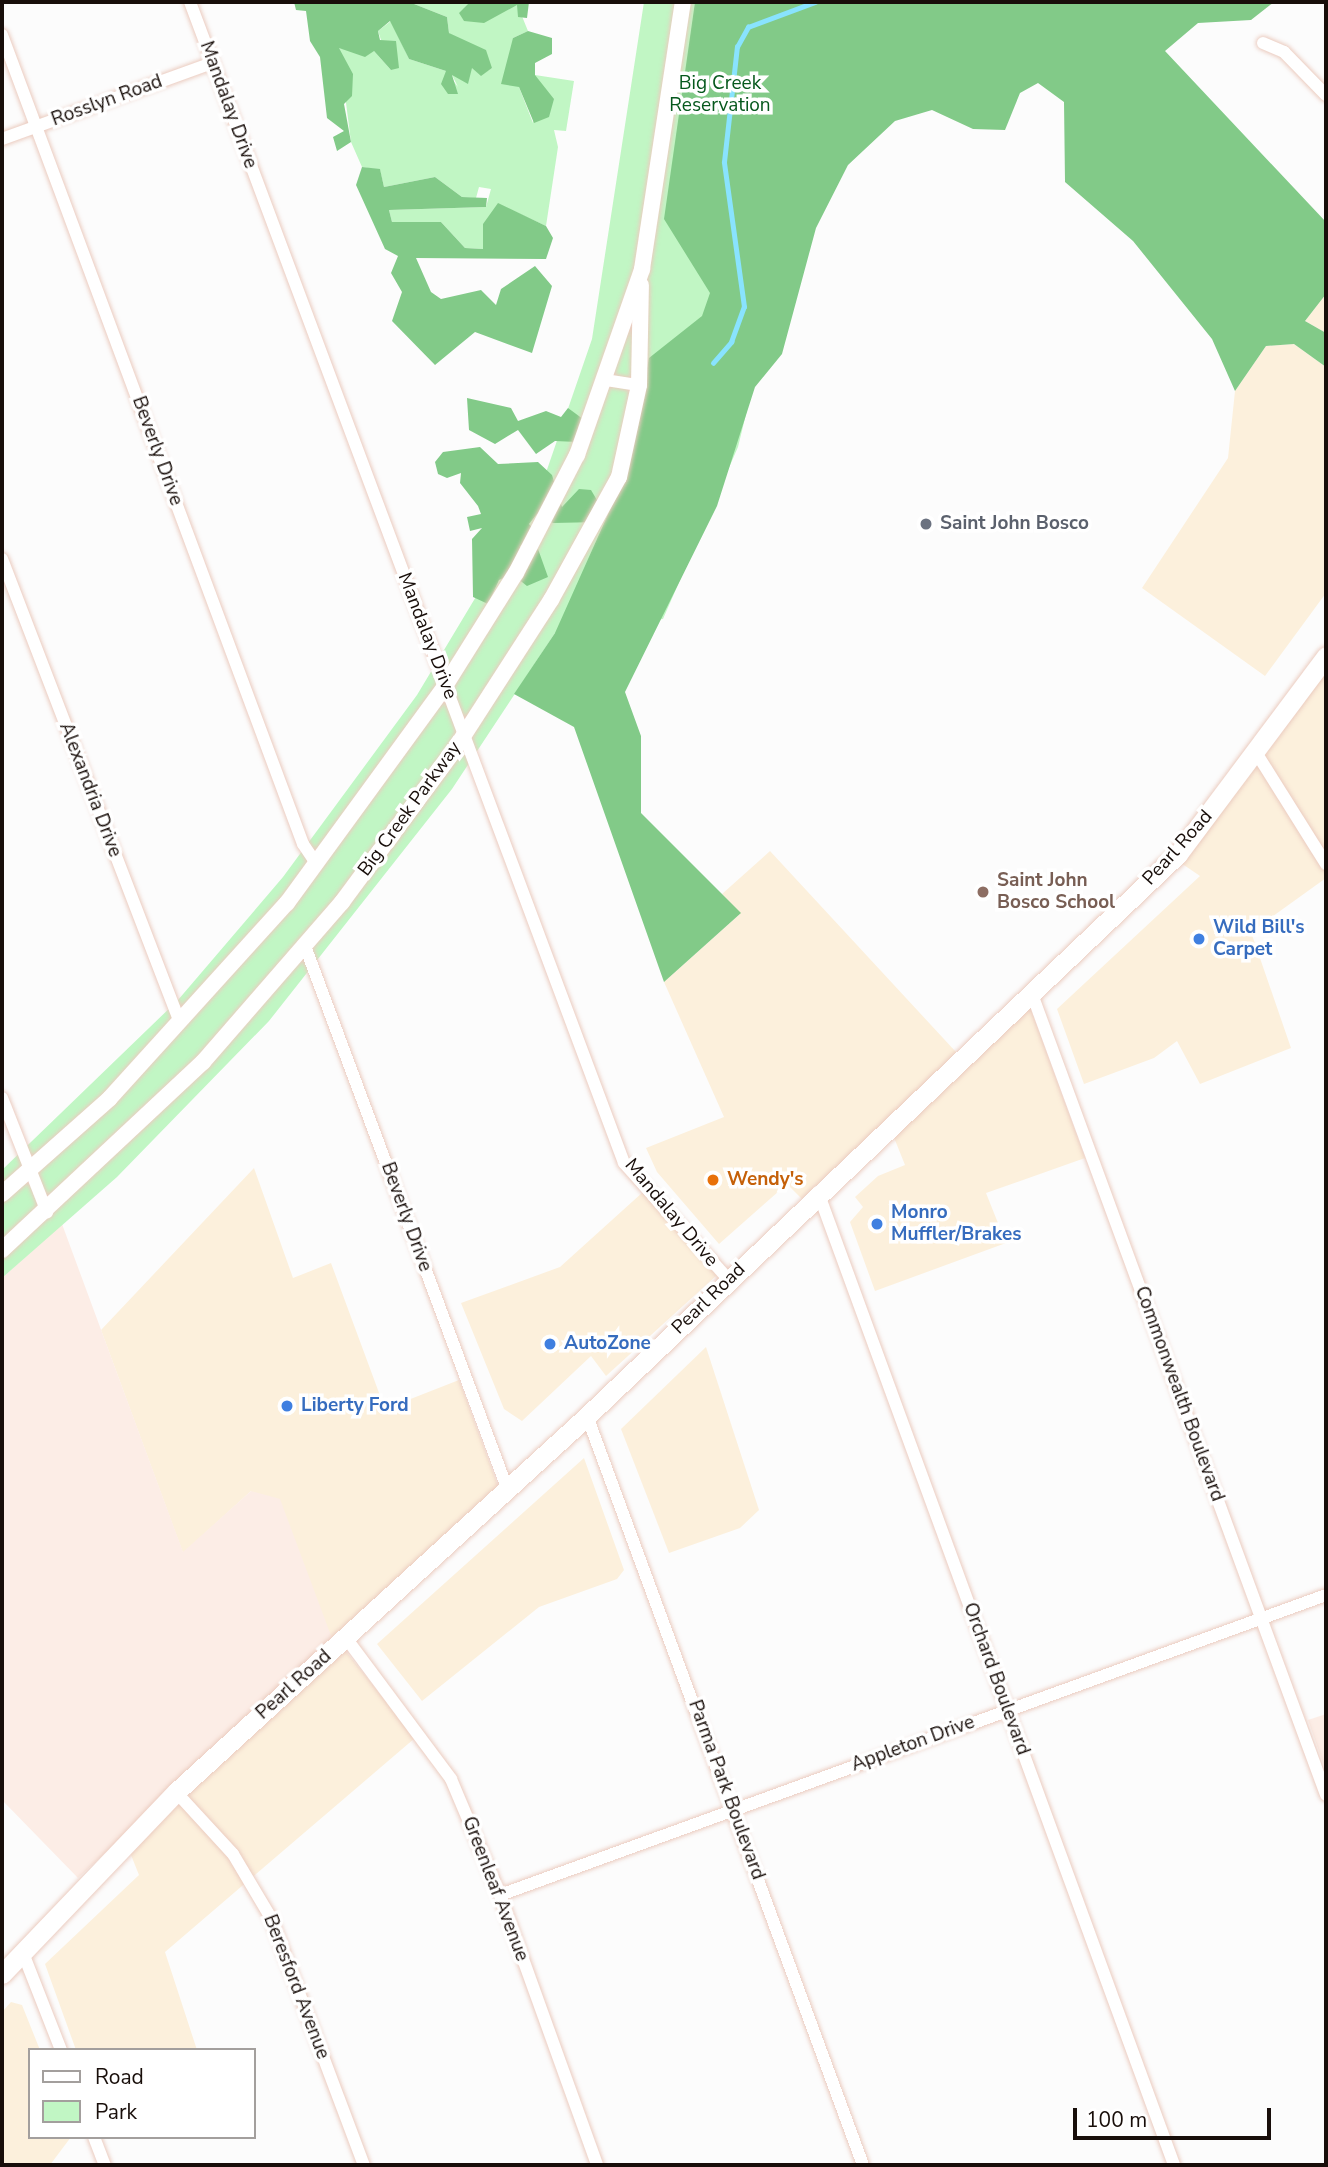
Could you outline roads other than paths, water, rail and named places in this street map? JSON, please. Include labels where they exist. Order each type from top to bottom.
[{"type":"main road","name":"Pearl Road","points":[[2,1974],[176,1792],[587,1416],[818,1192],[1032,994],[1178,854],[1257,754],[1326,656]]},
{"type":"street","name":"Mandalay Drive","points":[[190,2],[624,1163],[729,1280]]},
{"type":"street","name":"Big Creek Parkway","points":[[2,1250],[47,1212],[203,1062],[305,946],[463,734],[551,600],[619,477],[639,385],[642,269],[683,2]]},
{"type":"street","name":"Beverly Drive","points":[[2,35],[303,844],[317,865]]},
{"type":"street","points":[[1263,43],[1284,52],[1326,95]]},
{"type":"street","name":"Rosslyn Road","points":[[2,139],[212,63]]},
{"type":"street","name":"Big Creek Parkway","points":[[2,1194],[110,1098],[317,865],[445,686],[516,573],[577,455],[606,380],[642,269]]},
{"type":"street","points":[[606,380],[639,385]]},
{"type":"street","name":"Alexandria Drive","points":[[2,559],[179,1020]]},
{"type":"street","points":[[1257,754],[1326,864]]},
{"type":"street","name":"Beverly Drive","points":[[305,946],[507,1488]]},
{"type":"street","name":"Commonwealth Boulevard","points":[[1032,994],[1326,1795]]},
{"type":"street","points":[[2,1098],[47,1212]]},
{"type":"street","name":"Orchard Boulevard","points":[[818,1192],[1174,2165]]},
{"type":"street","name":"Parma Park Boulevard","points":[[587,1416],[863,2165]]},
{"type":"street","name":"Appleton Drive","points":[[500,1895],[1326,1595]]},
{"type":"street","name":"Greenleaf Avenue","points":[[346,1638],[451,1779],[500,1895],[597,2165]]},
{"type":"street","name":"Beresford Avenue","points":[[176,1792],[233,1854],[271,1918],[364,2165]]},
{"type":"street","points":[[23,1953],[60,2048]]},
{"type":"street","points":[[95,2139],[105,2165]]},
{"type":"waterway","points":[[713,363],[731,342],[744,307],[724,162],[737,47],[748,27],[815,2]]},
{"type":"waterway","points":[[1247,2],[1252,2]]},
{"type":"place","name":"Saint John Bosco","points":[[926,524]]},
{"type":"place","name":"Saint John Bosco School","points":[[983,892]]},
{"type":"place","name":"Wild Bill's Carpet","points":[[1199,939]]},
{"type":"place","name":"Wendy's","points":[[713,1180]]},
{"type":"place","name":"Monro Muffler/Brakes","points":[[877,1224]]},
{"type":"place","name":"AutoZone","points":[[550,1344]]},
{"type":"place","name":"Liberty Ford","points":[[287,1406]]},
{"type":"park label","name":"Big Creek Reservation","points":[[720,95]]}]
